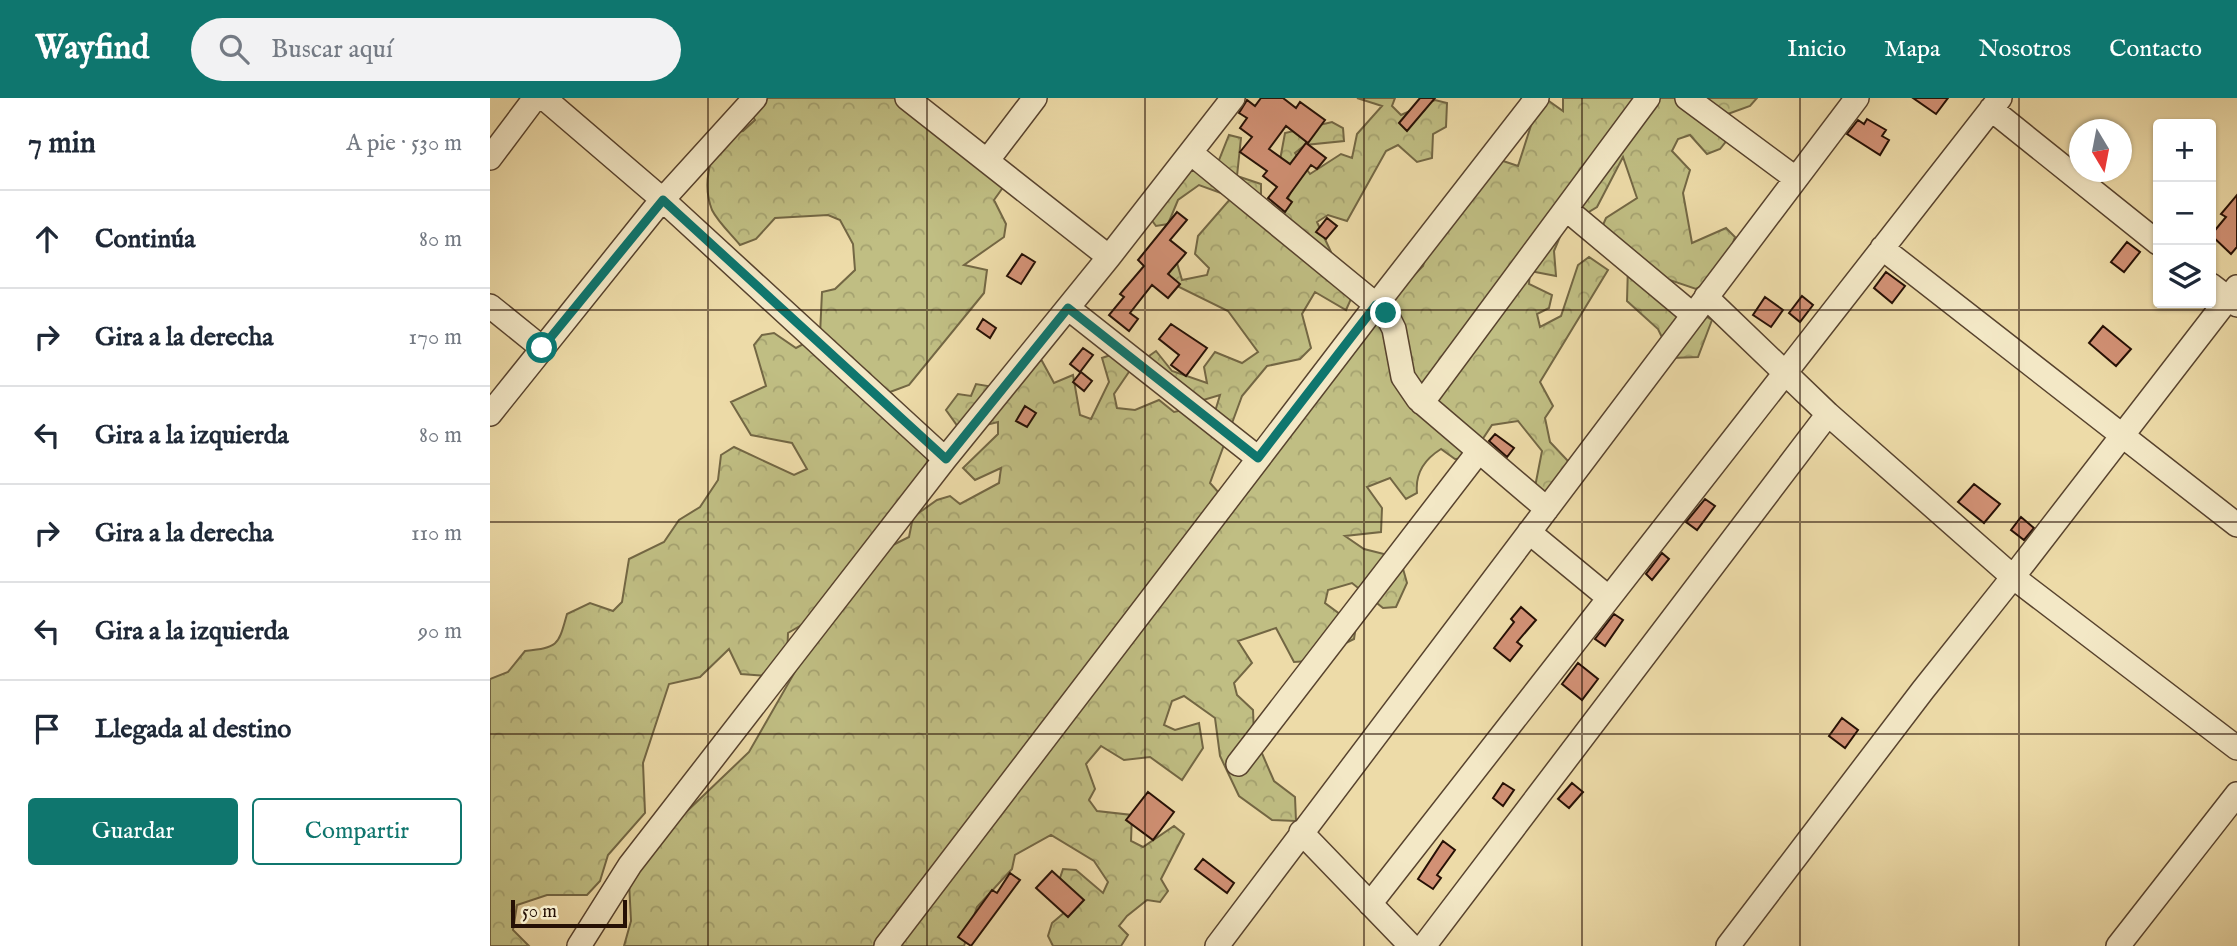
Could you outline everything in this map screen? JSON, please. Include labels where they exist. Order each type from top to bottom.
[{"type":"street","points":[[490,158],[535,98]]},
{"type":"street","points":[[544,98],[663,200],[946,459]]},
{"type":"street","points":[[490,414],[663,200],[755,98]]},
{"type":"street","points":[[907,98],[1109,257]]},
{"type":"street","points":[[987,162],[1035,98]]},
{"type":"street","points":[[579,946],[630,865],[946,459],[1233,98]]},
{"type":"street","points":[[886,946],[1537,98]]},
{"type":"street","points":[[1422,403],[1648,98]]},
{"type":"street","points":[[1687,98],[1795,178]]},
{"type":"street","points":[[1217,946],[1857,98]]},
{"type":"street","points":[[1370,904],[1995,104],[2153,239]]},
{"type":"street","points":[[1191,153],[1386,313],[1394,329],[1403,377],[1411,390],[1422,403],[1547,509]]},
{"type":"street","points":[[1566,209],[1785,373],[2013,577],[2237,748]]},
{"type":"street","points":[[1882,248],[2237,525]]},
{"type":"street","points":[[1728,946],[1914,701],[2123,435],[2228,294]]},
{"type":"street","points":[[490,306],[542,348]]},
{"type":"street","points":[[1068,308],[1258,458]]},
{"type":"street","points":[[1424,946],[1828,414]]},
{"type":"street","points":[[1238,764],[1479,451]]},
{"type":"street","points":[[1529,533],[1609,598]]},
{"type":"street","points":[[2118,946],[2237,794]]},
{"type":"street","points":[[1301,832],[1411,946]]},
{"type":"green space","points":[[753,98],[897,98],[1009,179],[994,200],[1006,224],[1004,237],[964,265],[987,270],[984,293],[909,385],[890,392],[944,450],[879,552],[909,537],[913,517],[937,500],[950,496],[960,504],[999,483],[1001,468],[975,480],[963,468],[998,434],[998,422],[961,431],[946,410],[958,394],[971,396],[976,384],[999,388],[1029,359],[1042,361],[1054,383],[1073,375],[1080,415],[1091,419],[1109,382],[1102,358],[1125,350],[1133,366],[1114,394],[1117,408],[1135,410],[1159,400],[1174,412],[1193,408],[1211,425],[1220,395],[1200,401],[1169,391],[1149,356],[1156,351],[1172,371],[1207,383],[1204,367],[1215,352],[1242,363],[1258,352],[1228,311],[1173,284],[1168,272],[1177,263],[1182,280],[1207,275],[1209,268],[1195,254],[1198,236],[1232,197],[1199,185],[1178,200],[1168,224],[1156,226],[1148,215],[1192,165],[1215,170],[1229,135],[1241,138],[1237,176],[1261,184],[1261,209],[1270,218],[1282,212],[1297,178],[1280,160],[1285,133],[1332,122],[1343,128],[1344,141],[1305,145],[1295,153],[1310,174],[1341,154],[1352,158],[1357,134],[1382,106],[1357,98],[1395,98],[1392,106],[1401,115],[1435,100],[1447,103],[1446,127],[1433,134],[1432,158],[1417,162],[1398,145],[1386,151],[1347,221],[1328,215],[1317,222],[1331,252],[1324,263],[1348,288],[1351,299],[1346,310],[1315,292],[1302,314],[1311,348],[1300,359],[1267,366],[1242,396],[1210,483],[1219,493],[1309,382],[1423,266],[1435,229],[1500,160],[1518,166],[1536,110],[1546,99],[1563,111],[1563,98],[1757,98],[1750,106],[1725,115],[1728,139],[1720,149],[1707,154],[1690,135],[1678,139],[1672,151],[1690,170],[1683,193],[1692,243],[1726,228],[1735,237],[1722,267],[1704,284],[1696,289],[1670,280],[1658,288],[1712,320],[1698,357],[1672,358],[1658,329],[1627,301],[1628,265],[1596,241],[1606,218],[1637,198],[1623,157],[1597,207],[1564,227],[1554,251],[1556,276],[1530,271],[1529,284],[1552,295],[1549,308],[1537,314],[1540,327],[1561,316],[1578,265],[1589,257],[1608,270],[1540,382],[1553,406],[1545,418],[1550,442],[1568,461],[1557,498],[1544,499],[1535,487],[1542,451],[1518,421],[1492,425],[1470,458],[1455,459],[1441,449],[1435,453],[1419,473],[1417,493],[1406,499],[1390,478],[1367,487],[1382,508],[1381,532],[1345,536],[1364,549],[1400,558],[1407,583],[1396,607],[1383,608],[1352,583],[1328,590],[1325,603],[1356,626],[1354,639],[1309,661],[1294,662],[1276,628],[1238,641],[1252,663],[1234,683],[1237,695],[1253,710],[1254,735],[1274,781],[1295,797],[1296,821],[1272,820],[1239,796],[1220,756],[1215,718],[1184,696],[1172,701],[1164,725],[1175,730],[1199,723],[1203,748],[1182,780],[1150,757],[1124,760],[1101,746],[1086,764],[1095,789],[1089,800],[1097,811],[1132,815],[1131,841],[1143,847],[1174,826],[1184,834],[1161,879],[1168,891],[1160,902],[1147,900],[1127,916],[1119,926],[1128,935],[1121,946],[1053,946],[1048,936],[1052,923],[1079,900],[1059,881],[1063,869],[1076,870],[1103,893],[1108,882],[1094,861],[1051,835],[1015,855],[1012,869],[977,907],[964,946],[624,946],[631,921],[629,882],[660,837],[749,752],[808,649],[810,636],[800,626],[788,633],[787,659],[767,676],[741,674],[729,649],[700,677],[669,684],[643,763],[645,813],[608,855],[600,881],[587,895],[547,895],[517,905],[513,930],[529,946],[490,946],[490,679],[508,672],[525,651],[545,648],[555,643],[559,639],[567,614],[590,603],[613,611],[622,602],[629,559],[664,542],[679,520],[700,507],[718,480],[721,455],[734,447],[794,475],[807,469],[792,443],[751,435],[731,402],[766,386],[754,345],[762,335],[774,333],[796,348],[820,335],[822,292],[835,289],[855,270],[853,244],[840,220],[828,215],[775,218],[756,239],[740,245],[712,210],[707,182],[713,153],[720,135],[743,131],[755,120],[748,109]]},
{"type":"building","points":[[1261,98],[1283,98],[1296,108],[1300,102],[1325,120],[1308,143],[1286,126],[1269,149],[1290,164],[1306,143],[1326,158],[1317,169],[1311,165],[1287,198],[1292,202],[1285,212],[1268,198],[1277,187],[1263,176],[1267,171],[1240,152],[1252,137],[1240,128],[1247,118],[1239,113],[1247,100],[1255,106]]},
{"type":"building","points":[[1420,98],[1435,98],[1407,131],[1399,123]]},
{"type":"building","points":[[1913,98],[1948,98],[1936,114]]},
{"type":"building","points":[[1867,119],[1886,130],[1882,136],[1889,140],[1880,155],[1847,134],[1858,120],[1864,124]]},
{"type":"building","points":[[2237,195],[2237,247],[2231,254],[2216,240],[2216,229],[2226,217],[2221,214]]},
{"type":"building","points":[[1177,212],[1187,220],[1170,240],[1186,253],[1168,274],[1180,284],[1168,298],[1152,285],[1130,313],[1138,319],[1129,331],[1109,315],[1124,297],[1120,294],[1144,266],[1138,260]]},
{"type":"building","points":[[1327,218],[1337,226],[1326,239],[1316,232]]},
{"type":"building","points":[[2127,242],[2140,252],[2124,272],[2111,262]]},
{"type":"building","points":[[1022,254],[1035,262],[1021,284],[1007,276]]},
{"type":"building","points":[[1886,272],[1905,286],[1892,303],[1874,288]]},
{"type":"building","points":[[1802,296],[1813,305],[1800,322],[1789,313]]},
{"type":"building","points":[[1765,297],[1783,310],[1771,327],[1753,315]]},
{"type":"building","points":[[983,319],[996,328],[990,338],[977,329]]},
{"type":"building","points":[[1171,324],[1207,348],[1186,376],[1171,365],[1179,355],[1159,339]]},
{"type":"building","points":[[2103,326],[2131,349],[2116,366],[2089,343]]},
{"type":"building","points":[[1083,348],[1093,355],[1080,372],[1070,364]]},
{"type":"building","points":[[1081,372],[1092,381],[1084,391],[1073,382]]},
{"type":"building","points":[[1025,406],[1036,413],[1027,427],[1016,421]]},
{"type":"building","points":[[1495,434],[1514,448],[1507,457],[1489,441]]},
{"type":"building","points":[[1974,484],[2000,504],[1984,523],[1958,502]]},
{"type":"building","points":[[1705,499],[1715,506],[1697,530],[1686,522]]},
{"type":"building","points":[[2021,517],[2034,528],[2024,540],[2011,530]]},
{"type":"building","points":[[1662,553],[1669,559],[1652,580],[1646,574]]},
{"type":"building","points":[[1521,607],[1536,620],[1517,642],[1522,646],[1510,661],[1494,648],[1514,622],[1511,619]]},
{"type":"building","points":[[1614,614],[1623,620],[1605,646],[1595,639]]},
{"type":"building","points":[[1578,663],[1598,679],[1582,700],[1562,684]]},
{"type":"building","points":[[1842,718],[1858,730],[1845,748],[1829,736]]},
{"type":"building","points":[[1503,783],[1514,790],[1503,806],[1493,798]]},
{"type":"building","points":[[1572,783],[1583,792],[1569,808],[1558,799]]},
{"type":"building","points":[[1148,792],[1174,812],[1153,840],[1126,820]]},
{"type":"building","points":[[1443,841],[1455,850],[1437,875],[1441,878],[1433,889],[1418,879]]},
{"type":"building","points":[[1203,859],[1234,883],[1227,893],[1195,869]]},
{"type":"building","points":[[1052,871],[1084,900],[1068,917],[1036,888]]},
{"type":"building","points":[[1010,873],[1020,880],[971,946],[958,937],[992,890],[997,893]]},
{"type":"route","points":[[542,348],[663,200],[946,459],[1068,308],[1258,458],[1376,305],[1386,313]]}]
